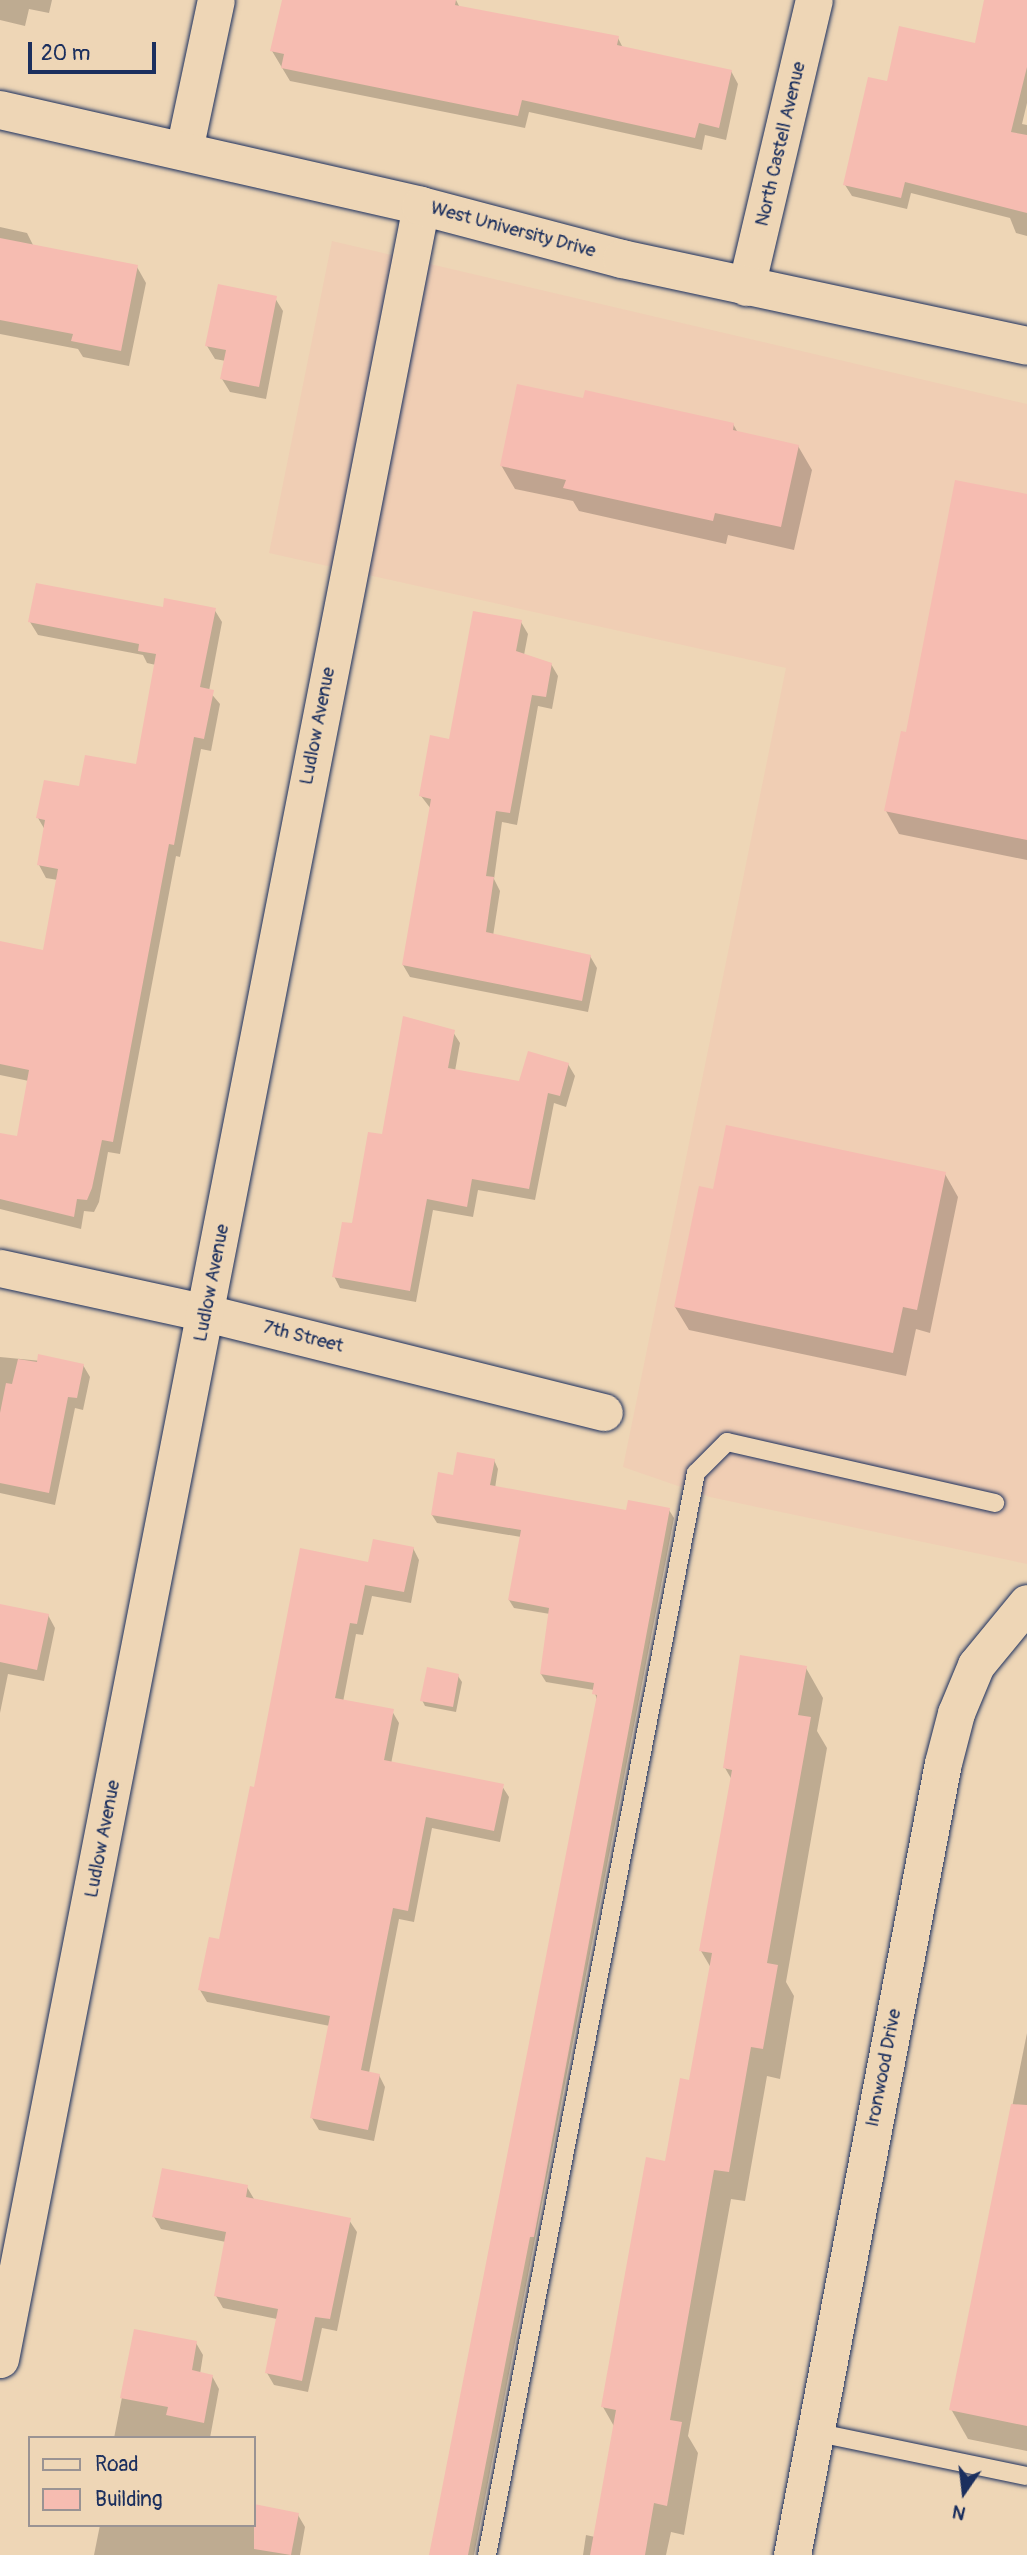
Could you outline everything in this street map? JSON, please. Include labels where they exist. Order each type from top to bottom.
[{"type":"main road","name":"West University Drive","points":[[0,110],[421,206],[746,287],[1027,346]]},
{"type":"street","points":[[184,150],[216,0]]},
{"type":"street","name":"North Castell Avenue","points":[[746,287],[814,0]]},
{"type":"street","name":"Ludlow Avenue","points":[[0,2359],[421,206]]},
{"type":"street","name":"7th Street","points":[[0,1269],[206,1313],[604,1412]]},
{"type":"street","name":"Ironwood Drive","points":[[792,2555],[956,1713],[976,1665],[1027,1603]]},
{"type":"lane","points":[[487,2555],[696,1473],[727,1442],[995,1503]]},
{"type":"lane","points":[[814,2432],[1027,2476]]},
{"type":"shaded area","points":[[332,241],[1027,404],[1027,1564],[710,1497],[623,1467],[786,668],[269,553]]},
{"type":"building","points":[[282,0],[456,0],[455,5],[619,36],[617,45],[732,70],[719,128],[699,123],[695,138],[522,100],[518,116],[281,68],[284,54],[270,51]]},
{"type":"building","points":[[984,0],[1027,0],[1027,67],[1011,132],[1027,135],[1027,213],[905,182],[901,198],[843,185],[868,77],[887,81],[899,26],[975,43]]},
{"type":"building","points":[[0,238],[138,265],[121,351],[71,341],[73,334],[0,320]]},
{"type":"building","points":[[218,284],[277,296],[259,387],[220,379],[226,350],[205,346]]},
{"type":"building","points":[[517,384],[583,398],[585,390],[734,423],[733,430],[799,445],[781,527],[715,513],[713,521],[563,488],[566,480],[500,466]]},
{"type":"building","points":[[955,480],[1027,494],[1027,840],[884,811],[901,731],[906,732]]},
{"type":"building","points":[[36,583],[163,607],[164,598],[216,608],[200,687],[214,690],[204,739],[194,737],[174,845],[169,844],[113,1142],[102,1140],[92,1188],[87,1200],[77,1199],[74,1217],[0,1199],[0,1133],[17,1136],[29,1070],[0,1064],[0,941],[43,950],[58,869],[37,865],[45,820],[36,818],[44,780],[79,786],[85,755],[136,764],[156,654],[138,651],[139,644],[28,622]]},
{"type":"building","points":[[473,611],[522,620],[516,651],[552,663],[546,697],[532,695],[510,813],[496,811],[486,876],[494,877],[486,932],[591,955],[582,1001],[402,965],[431,799],[419,796],[430,735],[449,739]]},
{"type":"building","points":[[403,1016],[455,1030],[448,1068],[519,1081],[528,1051],[569,1063],[560,1096],[548,1093],[529,1189],[472,1179],[467,1207],[427,1199],[410,1291],[332,1277],[342,1222],[352,1223],[368,1132],[382,1134]]},
{"type":"building","points":[[726,1125],[946,1172],[917,1310],[903,1307],[893,1353],[674,1307],[699,1186],[713,1189]]},
{"type":"building","points":[[38,1354],[84,1364],[77,1398],[68,1397],[49,1493],[0,1483],[0,1413],[6,1383],[12,1384],[18,1359],[37,1362]]},
{"type":"building","points":[[457,1452],[495,1459],[490,1485],[626,1510],[628,1500],[670,1508],[534,2237],[530,2237],[468,2555],[429,2555],[597,1695],[592,1694],[594,1683],[540,1674],[549,1608],[508,1600],[521,1530],[431,1515],[438,1472],[453,1475]]},
{"type":"building","points":[[373,1539],[414,1547],[404,1592],[365,1585],[357,1624],[350,1623],[335,1698],[394,1709],[384,1760],[504,1784],[494,1831],[426,1817],[408,1911],[393,1908],[361,2070],[380,2074],[368,2130],[310,2118],[330,2016],[198,1990],[209,1937],[219,1939],[250,1786],[254,1787],[300,1548],[368,1562]]},
{"type":"building","points":[[0,1604],[49,1614],[37,1670],[0,1662]]},
{"type":"building","points":[[740,1655],[807,1666],[798,1715],[811,1717],[767,1963],[778,1965],[763,2049],[751,2047],[729,2172],[714,2170],[670,2420],[682,2422],[667,2506],[654,2503],[645,2555],[590,2555],[616,2410],[601,2407],[646,2157],[665,2161],[680,2078],[689,2080],[712,1953],[699,1951],[732,1770],[723,1768]]},
{"type":"building","points":[[427,1667],[459,1674],[453,1707],[420,1701]]},
{"type":"building","points":[[1011,2104],[1027,2105],[1027,2426],[949,2410]]},
{"type":"building","points":[[162,2168],[248,2185],[246,2197],[351,2218],[330,2319],[315,2317],[302,2381],[265,2373],[278,2309],[214,2296],[226,2232],[152,2217]]},
{"type":"building","points":[[134,2329],[197,2341],[192,2370],[213,2375],[204,2423],[166,2415],[168,2407],[120,2398]]},
{"type":"building","points":[[256,2504],[299,2513],[291,2555],[254,2549]]}]
